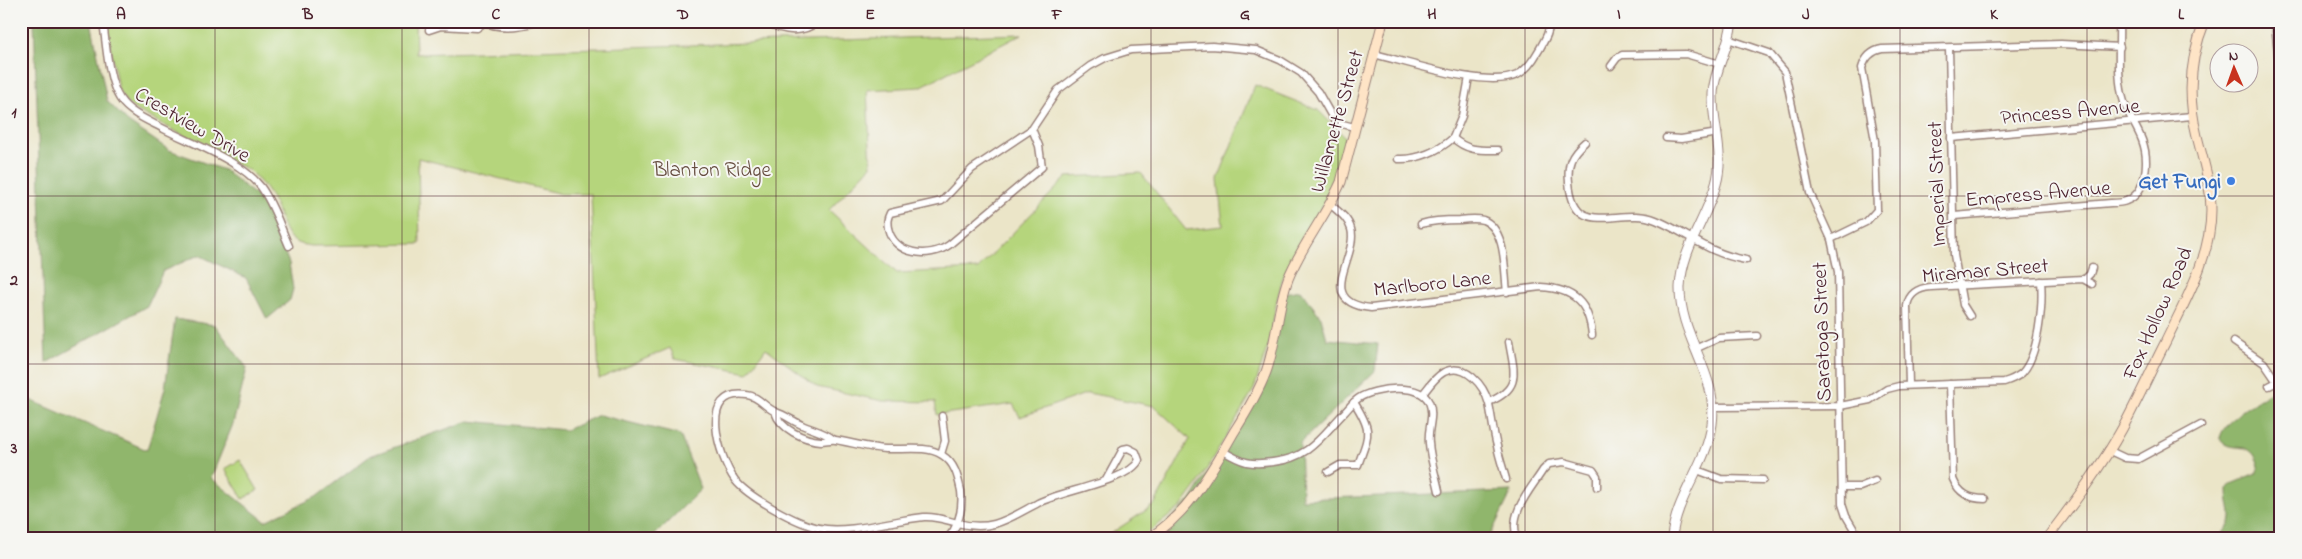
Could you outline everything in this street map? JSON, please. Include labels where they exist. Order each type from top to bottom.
[{"type":"main road","name":"Willamette Street","points":[[1149,538],[1169,523],[1191,500],[1224,451],[1258,392],[1274,347],[1284,293],[1295,262],[1305,243],[1331,205],[1340,182],[1383,21]]},
{"type":"main road","name":"Fox Hollow Road","points":[[2047,538],[2082,492],[2121,430],[2190,291],[2206,247],[2211,211],[2209,184],[2192,116],[2190,80],[2194,54],[2205,21]]},
{"type":"street","name":"Crestview Drive","points":[[102,21],[113,83],[120,100],[128,108],[158,126],[234,165],[255,180],[270,201],[289,246]]},
{"type":"street","points":[[429,30],[441,26],[477,28],[484,22],[506,27],[540,21]]},
{"type":"street","points":[[765,21],[780,29],[797,31],[810,27],[819,21]]},
{"type":"street","points":[[1374,54],[1469,77],[1486,78],[1516,75],[1527,68],[1535,58],[1546,37],[1550,21]]},
{"type":"street","points":[[1672,538],[1675,520],[1709,438],[1714,407],[1709,378],[1685,326],[1680,289],[1683,267],[1691,240],[1717,183],[1720,163],[1713,93],[1732,21]]},
{"type":"street","name":"Empress Avenue","points":[[1954,216],[2126,201],[2136,194],[2142,184],[2146,162],[2142,140],[2124,102],[2120,85],[2119,21]]},
{"type":"street","points":[[2276,21],[2281,83]]},
{"type":"street","name":"Saratoga Street","points":[[1728,39],[1769,53],[1785,72],[1810,193],[1831,239],[1838,272],[1842,487],[1846,516],[1859,538]]},
{"type":"street","points":[[1831,239],[1866,222],[1877,210],[1876,150],[1862,74],[1866,58],[1873,52],[1882,49],[2061,44],[2120,47]]},
{"type":"street","points":[[1032,129],[1039,146],[1042,167],[947,246],[924,252],[911,252],[901,248],[890,235],[887,221],[889,214],[942,201],[975,167],[1032,129],[1058,90],[1090,66],[1105,58],[1141,49],[1212,46],[1256,50],[1292,66],[1318,92],[1334,122],[1354,127]]},
{"type":"street","name":"Imperial Street","points":[[1950,48],[1954,255],[1963,305],[1970,316]]},
{"type":"street","points":[[1611,66],[1622,55],[1682,54],[1720,64]]},
{"type":"street","points":[[1398,159],[1415,158],[1439,148],[1453,138],[1462,116],[1469,77]]},
{"type":"street","name":"Princess Avenue","points":[[1951,138],[2192,116]]},
{"type":"street","points":[[1666,138],[1681,140],[1718,133]]},
{"type":"street","points":[[1453,138],[1460,145],[1470,149],[1498,150]]},
{"type":"street","points":[[1585,142],[1571,156],[1568,170],[1570,196],[1578,211],[1594,218],[1648,217],[1717,253],[1746,260]]},
{"type":"street","name":"Marlboro Lane","points":[[1331,205],[1343,215],[1352,230],[1341,283],[1343,291],[1352,302],[1361,307],[1371,308],[1541,287],[1557,288],[1570,293],[1580,301],[1591,321],[1592,335]]},
{"type":"street","name":"Marlboro Lane","points":[[1422,224],[1431,221],[1473,219],[1483,220],[1492,226],[1501,243],[1507,292]]},
{"type":"street","points":[[2092,268],[2090,274],[2085,279],[2092,284]]},
{"type":"street","name":"Miramar Street","points":[[1909,385],[1907,311],[1910,298],[1918,290],[1924,288],[2085,279]]},
{"type":"street","points":[[1714,407],[1840,406],[1860,404],[1887,389],[1909,385],[2004,382],[2022,373],[2028,364],[2040,324],[2041,281]]},
{"type":"street","points":[[1695,349],[1719,338],[1757,336]]},
{"type":"street","points":[[1489,402],[1507,393],[1513,382],[1509,342]]},
{"type":"street","points":[[2234,342],[2264,363],[2279,381],[2269,386]]},
{"type":"street","points":[[1423,394],[1442,373],[1458,370],[1469,374],[1477,382],[1489,402],[1496,445],[1506,479]]},
{"type":"street","points":[[1950,384],[1953,479],[1966,496],[1985,499]]},
{"type":"street","points":[[1224,451],[1242,462],[1250,464],[1285,461],[1296,458],[1316,444],[1354,402],[1374,392],[1409,389],[1423,394],[1429,401],[1432,418],[1429,442],[1439,491]]},
{"type":"street","points":[[948,538],[957,524],[962,508],[958,477],[953,466],[941,454],[928,450],[878,448],[833,440],[826,434],[803,426],[745,394],[727,399],[720,407],[716,417],[716,434],[728,468],[735,479],[752,496],[798,520],[820,528],[845,528],[931,516],[957,524],[992,526],[1042,501],[1119,476],[1134,468],[1139,460],[1136,452],[1128,448],[1123,449],[1106,480]]},
{"type":"street","points":[[1328,472],[1340,465],[1358,465],[1365,448],[1368,436],[1366,424],[1354,402]]},
{"type":"street","points":[[941,454],[945,441],[942,416]]},
{"type":"street","points":[[2108,450],[2124,458],[2138,459],[2201,425]]},
{"type":"street","points":[[1517,538],[1514,525],[1516,515],[1543,470],[1549,465],[1568,462],[1593,470],[1597,476],[1597,487]]},
{"type":"street","points":[[1697,470],[1721,479],[1763,480]]},
{"type":"street","points":[[1842,487],[1860,487],[1874,481]]},
{"type":"green space","points":[[34,21],[91,21],[107,101],[128,122],[169,150],[224,170],[263,201],[289,263],[293,289],[290,300],[267,319],[246,278],[199,255],[163,271],[147,306],[46,363]]},
{"type":"green space","name":"Blanton Ridge","points":[[106,21],[415,21],[416,54],[1022,34],[920,87],[867,90],[871,166],[829,210],[897,273],[978,269],[1067,177],[1141,173],[1186,230],[1223,226],[1218,179],[1255,85],[1318,110],[1347,139],[1330,194],[1301,240],[1283,277],[1270,339],[1254,389],[1198,484],[1181,507],[1141,538],[1104,538],[1154,505],[1190,439],[1154,406],[1088,393],[1020,417],[1013,404],[937,415],[935,402],[883,401],[817,387],[766,348],[748,373],[675,359],[670,348],[599,379],[591,194],[561,194],[418,158],[420,244],[312,246],[298,243],[288,235],[272,198],[250,171],[127,104],[118,89]]},
{"type":"green space","points":[[1300,290],[1321,317],[1327,339],[1378,344],[1375,371],[1300,443],[1302,499],[1512,491],[1489,538],[1150,538],[1191,500],[1258,392],[1284,293]]},
{"type":"green space","points":[[175,319],[215,325],[247,368],[233,424],[211,478],[265,521],[316,497],[370,456],[469,421],[566,430],[599,415],[680,435],[701,489],[654,536],[611,538],[21,538],[21,396],[147,450],[165,388]]},
{"type":"green space","points":[[2281,387],[2281,538],[2216,538],[2228,527],[2230,522],[2228,490],[2232,484],[2256,474],[2259,466],[2251,452],[2225,443],[2220,438],[2223,431],[2228,423],[2245,408]]},
{"type":"green space","points":[[240,460],[258,490],[243,499],[225,469]]},
{"type":"place","name":"Get Fungi","points":[[2231,181]]}]
